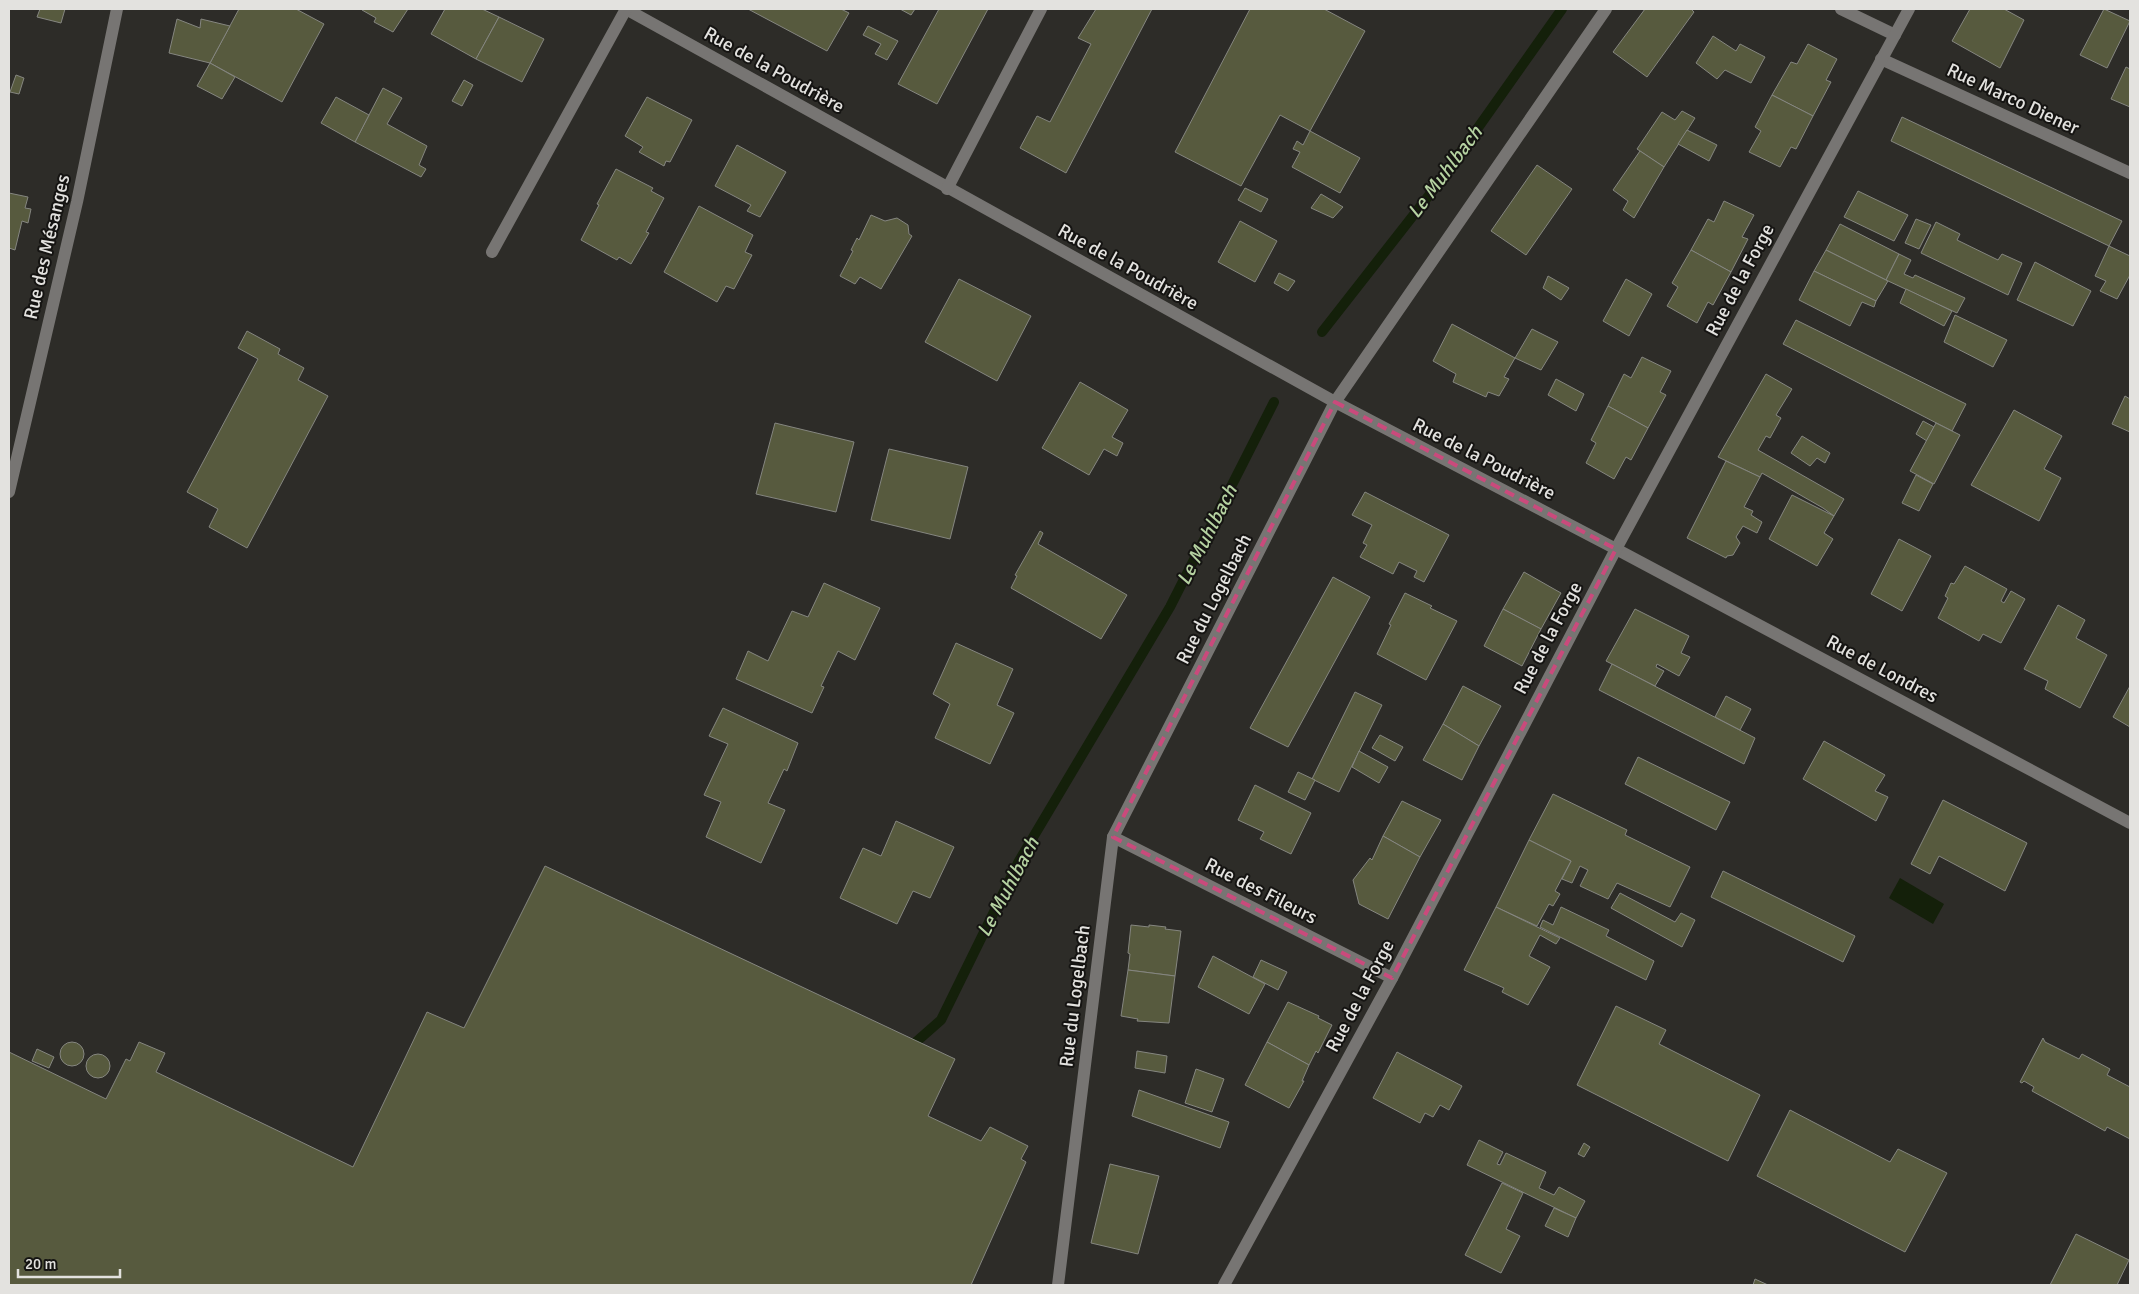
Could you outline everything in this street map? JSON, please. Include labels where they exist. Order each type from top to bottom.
[{"type":"street","name":"Rue des Mésanges","points":[[9,492],[77,202],[117,9]]},
{"type":"street","name":"Rue de la Poudrière","points":[[492,252],[626,9],[1335,402],[1616,549]]},
{"type":"street","points":[[947,188],[1040,9]]},
{"type":"street","name":"Rue du Logelbach","points":[[1058,1285],[1113,837],[1335,402],[1606,9]]},
{"type":"street","points":[[1841,9],[1895,35]]},
{"type":"street","name":"Rue de la Forge","points":[[1224,1285],[1392,978],[1616,549],[1909,9]]},
{"type":"street","name":"Rue Marco Diener","points":[[1881,59],[2130,173]]},
{"type":"street","name":"Rue de Londres","points":[[1616,549],[2130,822]]},
{"type":"street","name":"Rue des Fileurs","points":[[1113,837],[1392,978]]},
{"type":"highlighted area","points":[[1335,402],[1616,549],[1392,978],[1113,837]]},
{"type":"shaded area","points":[[1900,878],[1944,904],[1933,924],[1889,898]]},
{"type":"building","points":[[40,9],[65,9],[61,23],[37,17]]},
{"type":"building","points":[[239,9],[296,9],[324,24],[282,102],[210,63]]},
{"type":"building","points":[[363,9],[408,9],[393,32],[374,22],[376,18]]},
{"type":"building","points":[[445,9],[482,9],[499,17],[476,59],[431,34]]},
{"type":"building","points":[[748,9],[841,9],[849,13],[827,51]]},
{"type":"building","points":[[900,9],[915,9],[911,15]]},
{"type":"building","points":[[939,9],[988,9],[937,104],[898,84]]},
{"type":"building","points":[[1096,9],[1152,9],[1066,173],[1020,148],[1037,116],[1050,122],[1091,44],[1078,38]]},
{"type":"building","points":[[1250,9],[1324,9],[1365,31],[1310,131],[1280,115],[1241,186],[1175,152]]},
{"type":"building","points":[[1645,9],[1691,9],[1694,12],[1647,77],[1613,52]]},
{"type":"building","points":[[1970,9],[2004,9],[2024,20],[2000,68],[1952,41]]},
{"type":"building","points":[[2104,9],[2130,21],[2107,68],[2080,55]]},
{"type":"building","points":[[499,17],[544,39],[522,82],[476,59]]},
{"type":"building","points":[[177,19],[200,28],[201,19],[230,26],[210,63],[169,53]]},
{"type":"building","points":[[868,26],[898,41],[887,60],[875,54],[881,44],[863,35]]},
{"type":"building","points":[[1713,36],[1736,51],[1740,44],[1765,57],[1751,83],[1725,70],[1717,79],[1696,63]]},
{"type":"building","points":[[1808,44],[1837,59],[1826,80],[1831,82],[1813,116],[1772,95],[1791,62],[1797,64]]},
{"type":"building","points":[[210,63],[235,77],[222,99],[197,86]]},
{"type":"building","points":[[2126,67],[2130,69],[2130,107],[2111,99]]},
{"type":"building","points":[[16,75],[24,78],[19,94],[10,92]]},
{"type":"building","points":[[464,80],[473,85],[462,106],[452,101]]},
{"type":"building","points":[[383,88],[402,98],[387,124],[427,146],[419,165],[426,169],[421,177],[355,142]]},
{"type":"building","points":[[1772,95],[1813,116],[1796,149],[1791,147],[1780,167],[1749,152],[1761,131],[1755,127]]},
{"type":"building","points":[[336,97],[369,115],[355,142],[321,123]]},
{"type":"building","points":[[647,97],[692,120],[670,162],[666,161],[664,166],[639,152],[643,147],[625,136]]},
{"type":"building","points":[[1682,111],[1695,118],[1664,167],[1637,149],[1662,112],[1675,120]]},
{"type":"building","points":[[1902,117],[2122,221],[2109,246],[1891,141]]},
{"type":"building","points":[[1687,130],[1717,145],[1709,161],[1678,144]]},
{"type":"building","points":[[1310,131],[1360,158],[1340,193],[1292,167],[1300,152],[1293,149],[1297,141],[1303,145]]},
{"type":"building","points":[[737,145],[786,172],[760,217],[747,211],[751,205],[715,186]]},
{"type":"building","points":[[1640,151],[1664,167],[1634,218],[1623,210],[1628,201],[1613,190]]},
{"type":"building","points":[[1537,165],[1572,189],[1526,255],[1491,231]]},
{"type":"building","points":[[616,169],[653,188],[651,191],[664,198],[646,232],[649,233],[631,264],[619,257],[617,260],[581,240],[599,205],[597,204]]},
{"type":"building","points":[[1245,188],[1268,199],[1261,212],[1238,200]]},
{"type":"building","points":[[1858,191],[1908,215],[1894,241],[1844,217]]},
{"type":"building","points":[[9,193],[28,197],[25,208],[31,209],[28,223],[22,221],[15,250],[9,248]]},
{"type":"building","points":[[1321,194],[1343,207],[1333,218],[1311,208]]},
{"type":"building","points":[[1724,201],[1754,215],[1742,237],[1748,239],[1731,272],[1691,250],[1708,219],[1714,222]]},
{"type":"building","points":[[699,206],[753,235],[745,252],[752,255],[734,289],[726,286],[717,302],[664,272]]},
{"type":"building","points":[[871,215],[885,221],[897,218],[908,225],[909,234],[912,236],[881,289],[860,277],[855,284],[840,276],[853,251],[851,250],[857,238],[859,240]]},
{"type":"building","points":[[1916,219],[1931,225],[1919,249],[1905,243]]},
{"type":"building","points":[[1240,221],[1277,241],[1255,282],[1218,262]]},
{"type":"building","points":[[1936,222],[1960,234],[1957,240],[1998,260],[2002,254],[2022,263],[2008,295],[1921,253]]},
{"type":"building","points":[[1840,224],[1899,254],[1886,280],[1826,250]]},
{"type":"building","points":[[2109,246],[2130,256],[2130,275],[2117,299],[2100,291],[2106,281],[2095,276]]},
{"type":"building","points":[[1691,250],[1731,272],[1713,305],[1708,302],[1697,323],[1667,306],[1678,287],[1672,283]]},
{"type":"building","points":[[1826,250],[1888,281],[1876,301],[1814,271]]},
{"type":"building","points":[[1899,254],[1911,260],[1904,274],[1913,278],[1915,275],[1965,298],[1957,313],[1886,280]]},
{"type":"building","points":[[2035,262],[2091,291],[2073,326],[2017,300]]},
{"type":"building","points":[[1814,271],[1876,301],[1874,307],[1862,302],[1850,326],[1799,300]]},
{"type":"building","points":[[1279,273],[1295,281],[1288,291],[1274,283]]},
{"type":"building","points":[[1548,276],[1569,288],[1561,300],[1543,288]]},
{"type":"building","points":[[959,279],[1031,316],[997,381],[925,342]]},
{"type":"building","points":[[1626,279],[1652,294],[1629,336],[1603,321]]},
{"type":"building","points":[[1906,289],[1952,311],[1944,326],[1900,303]]},
{"type":"building","points":[[1955,315],[2007,340],[1993,367],[1944,342]]},
{"type":"building","points":[[1796,320],[1966,404],[1952,431],[1783,344]]},
{"type":"building","points":[[1452,324],[1515,358],[1504,377],[1509,379],[1499,396],[1488,392],[1486,397],[1453,382],[1456,374],[1433,361]]},
{"type":"building","points":[[1532,329],[1558,342],[1541,370],[1515,358]]},
{"type":"building","points":[[247,331],[280,349],[278,354],[304,368],[298,380],[328,396],[247,548],[209,527],[218,509],[187,492],[258,359],[238,348]]},
{"type":"building","points":[[1642,357],[1671,371],[1660,392],[1666,395],[1648,428],[1608,406],[1624,374],[1631,378]]},
{"type":"building","points":[[1766,374],[1792,389],[1776,415],[1781,418],[1770,438],[1766,436],[1758,450],[1844,499],[1834,516],[1762,473],[1760,477],[1718,457]]},
{"type":"building","points":[[1556,379],[1584,394],[1576,411],[1548,395]]},
{"type":"building","points":[[1080,382],[1128,410],[1112,437],[1123,443],[1117,456],[1104,449],[1089,475],[1042,448]]},
{"type":"building","points":[[2125,396],[2130,399],[2130,432],[2112,424]]},
{"type":"building","points":[[1608,406],[1648,428],[1631,460],[1626,457],[1614,479],[1586,463],[1596,443],[1591,440]]},
{"type":"building","points":[[2014,410],[2062,436],[2044,469],[2061,478],[2039,521],[1971,485]]},
{"type":"building","points":[[1923,421],[1934,427],[1927,441],[1916,434]]},
{"type":"building","points":[[775,423],[854,442],[836,512],[756,494]]},
{"type":"building","points":[[1936,423],[1960,435],[1934,484],[1910,471]]},
{"type":"building","points":[[1802,436],[1830,453],[1825,463],[1817,458],[1810,466],[1791,453]]},
{"type":"building","points":[[889,449],[968,467],[950,539],[871,520]]},
{"type":"building","points":[[1726,461],[1760,477],[1744,507],[1753,511],[1751,515],[1762,522],[1757,533],[1743,526],[1736,537],[1740,543],[1733,555],[1726,558],[1687,538]]},
{"type":"building","points":[[1916,475],[1933,484],[1919,511],[1902,503]]},
{"type":"building","points":[[1365,492],[1449,535],[1424,582],[1414,577],[1417,571],[1399,562],[1393,574],[1360,557],[1367,545],[1363,543],[1372,525],[1352,515]]},
{"type":"building","points":[[1792,495],[1834,516],[1824,533],[1833,539],[1817,566],[1769,539]]},
{"type":"building","points":[[1040,531],[1043,533],[1038,544],[1127,595],[1101,639],[1011,588],[1017,576],[1015,575]]},
{"type":"building","points":[[1899,539],[1931,556],[1902,611],[1871,594]]},
{"type":"building","points":[[1965,566],[2007,589],[2001,601],[2004,603],[2011,591],[2025,599],[2001,643],[1983,634],[1979,641],[1938,618],[1948,598],[1945,596],[1951,583],[1954,584]]},
{"type":"building","points":[[1524,572],[1561,593],[1541,629],[1503,609]]},
{"type":"building","points":[[1333,577],[1370,597],[1288,747],[1250,728]]},
{"type":"building","points":[[824,583],[880,608],[855,660],[838,651],[821,686],[824,687],[812,713],[736,679],[748,651],[768,661],[792,611],[808,617]]},
{"type":"building","points":[[1405,593],[1457,621],[1426,680],[1377,654],[1391,625],[1389,624]]},
{"type":"building","points":[[2058,605],[2085,620],[2076,638],[2107,655],[2080,708],[2045,689],[2048,681],[2024,669]]},
{"type":"building","points":[[1503,609],[1541,629],[1522,666],[1484,646]]},
{"type":"building","points":[[1635,609],[1689,636],[1681,653],[1690,657],[1679,676],[1657,664],[1656,667],[1664,671],[1655,686],[1606,661]]},
{"type":"building","points":[[956,643],[1013,669],[997,705],[1014,713],[990,764],[935,738],[950,704],[933,694]]},
{"type":"building","points":[[1612,664],[1755,738],[1744,764],[1599,690]]},
{"type":"building","points":[[1463,686],[1501,706],[1479,746],[1443,724]]},
{"type":"building","points":[[2130,686],[2130,727],[2113,717]]},
{"type":"building","points":[[1355,692],[1382,705],[1339,792],[1312,779]]},
{"type":"building","points":[[1726,696],[1751,709],[1740,730],[1715,717]]},
{"type":"building","points":[[723,708],[798,743],[787,771],[784,769],[768,803],[785,810],[761,863],[706,837],[721,802],[704,795],[728,744],[709,736]]},
{"type":"building","points":[[1443,724],[1479,746],[1462,780],[1423,760]]},
{"type":"building","points":[[1380,735],[1403,747],[1395,761],[1372,748]]},
{"type":"building","points":[[1824,741],[1885,775],[1875,791],[1888,797],[1876,821],[1803,779]]},
{"type":"building","points":[[1359,751],[1388,767],[1379,783],[1352,767]]},
{"type":"building","points":[[1638,757],[1730,802],[1716,830],[1625,784]]},
{"type":"building","points":[[1298,772],[1315,780],[1305,800],[1288,792]]},
{"type":"building","points":[[1255,785],[1311,813],[1291,854],[1260,839],[1264,832],[1238,820]]},
{"type":"building","points":[[1553,794],[1627,830],[1625,835],[1690,867],[1670,907],[1617,883],[1608,899],[1580,886],[1588,870],[1580,866],[1572,883],[1562,879],[1571,861],[1529,840]]},
{"type":"building","points":[[1943,800],[2027,843],[2005,891],[1939,856],[1930,874],[1911,864]]},
{"type":"building","points":[[1402,801],[1441,820],[1420,857],[1383,836]]},
{"type":"building","points":[[896,821],[954,847],[930,898],[913,891],[897,924],[840,898],[863,848],[881,856]]},
{"type":"building","points":[[1383,836],[1420,857],[1388,919],[1359,904],[1353,880],[1370,858],[1372,860]]},
{"type":"building","points":[[1529,840],[1571,861],[1555,891],[1560,894],[1553,906],[1549,904],[1537,926],[1496,907]]},
{"type":"building","points":[[545,866],[955,1059],[928,1116],[981,1141],[990,1127],[1028,1146],[1021,1159],[1026,1162],[971,1285],[9,1285],[9,1052],[106,1099],[126,1059],[130,1061],[139,1042],[165,1053],[156,1072],[353,1167],[427,1012],[464,1028]]},
{"type":"building","points":[[1723,871],[1855,936],[1843,962],[1711,897]]},
{"type":"building","points":[[1620,893],[1675,922],[1681,913],[1695,920],[1682,947],[1611,908]]},
{"type":"building","points":[[1496,907],[1560,938],[1556,944],[1540,935],[1529,956],[1550,967],[1528,1005],[1502,992],[1504,988],[1464,970]]},
{"type":"building","points":[[1561,907],[1609,930],[1606,936],[1654,961],[1646,980],[1540,927],[1543,920],[1553,925]]},
{"type":"building","points":[[1131,925],[1166,927],[1165,929],[1181,931],[1175,976],[1128,970]]},
{"type":"building","points":[[1213,956],[1265,984],[1249,1014],[1198,987]]},
{"type":"building","points":[[1261,960],[1287,972],[1278,990],[1253,977]]},
{"type":"building","points":[[1128,970],[1175,976],[1169,1023],[1137,1021],[1138,1019],[1121,1016]]},
{"type":"building","points":[[1288,1002],[1319,1016],[1318,1018],[1332,1025],[1318,1053],[1316,1051],[1309,1065],[1267,1042]]},
{"type":"building","points":[[1616,1006],[1666,1030],[1659,1044],[1760,1095],[1728,1161],[1577,1085]]},
{"type":"building","points":[[2043,1038],[2045,1042],[2079,1059],[2082,1054],[2110,1069],[2107,1075],[2130,1087],[2130,1139],[2107,1127],[2105,1131],[2032,1091],[2034,1087],[2024,1081],[2020,1082]]},
{"type":"building","points":[[72,1042],[80,1046],[84,1054],[80,1062],[72,1066],[64,1062],[60,1054],[64,1046]]},
{"type":"building","points":[[1267,1042],[1309,1065],[1302,1081],[1304,1081],[1289,1108],[1245,1085]]},
{"type":"building","points":[[37,1049],[54,1057],[49,1068],[32,1061]]},
{"type":"building","points":[[1137,1051],[1167,1056],[1165,1073],[1135,1068]]},
{"type":"building","points":[[1397,1052],[1462,1086],[1449,1110],[1440,1105],[1433,1117],[1425,1113],[1420,1123],[1373,1098]]},
{"type":"building","points":[[98,1054],[106,1058],[110,1066],[106,1074],[98,1078],[90,1074],[86,1066],[90,1058]]},
{"type":"building","points":[[1196,1069],[1224,1079],[1212,1112],[1185,1103]]},
{"type":"building","points":[[1139,1090],[1229,1122],[1220,1148],[1132,1116]]},
{"type":"building","points":[[1790,1110],[1890,1162],[1898,1149],[1947,1173],[1905,1252],[1757,1176]]},
{"type":"building","points":[[1479,1140],[1503,1152],[1497,1164],[1500,1165],[1506,1153],[1546,1172],[1539,1188],[1554,1195],[1559,1187],[1585,1201],[1576,1218],[1467,1165]]},
{"type":"building","points":[[1584,1143],[1590,1147],[1584,1157],[1578,1154]]},
{"type":"building","points":[[1110,1164],[1159,1176],[1138,1254],[1091,1243]]},
{"type":"building","points":[[1502,1183],[1523,1193],[1506,1229],[1520,1236],[1501,1273],[1465,1255]]},
{"type":"building","points":[[1554,1208],[1576,1218],[1568,1237],[1545,1226]]},
{"type":"building","points":[[2076,1234],[2129,1260],[2117,1285],[2050,1285]]},
{"type":"building","points":[[1755,1279],[1768,1285],[1753,1285]]},
{"type":"waterway","name":"Le Muhlbach","points":[[1322,332],[1441,180],[1562,9]]},
{"type":"waterway","name":"Le Muhlbach","points":[[908,1049],[941,1020],[1019,861],[1170,607],[1274,402]]}]
